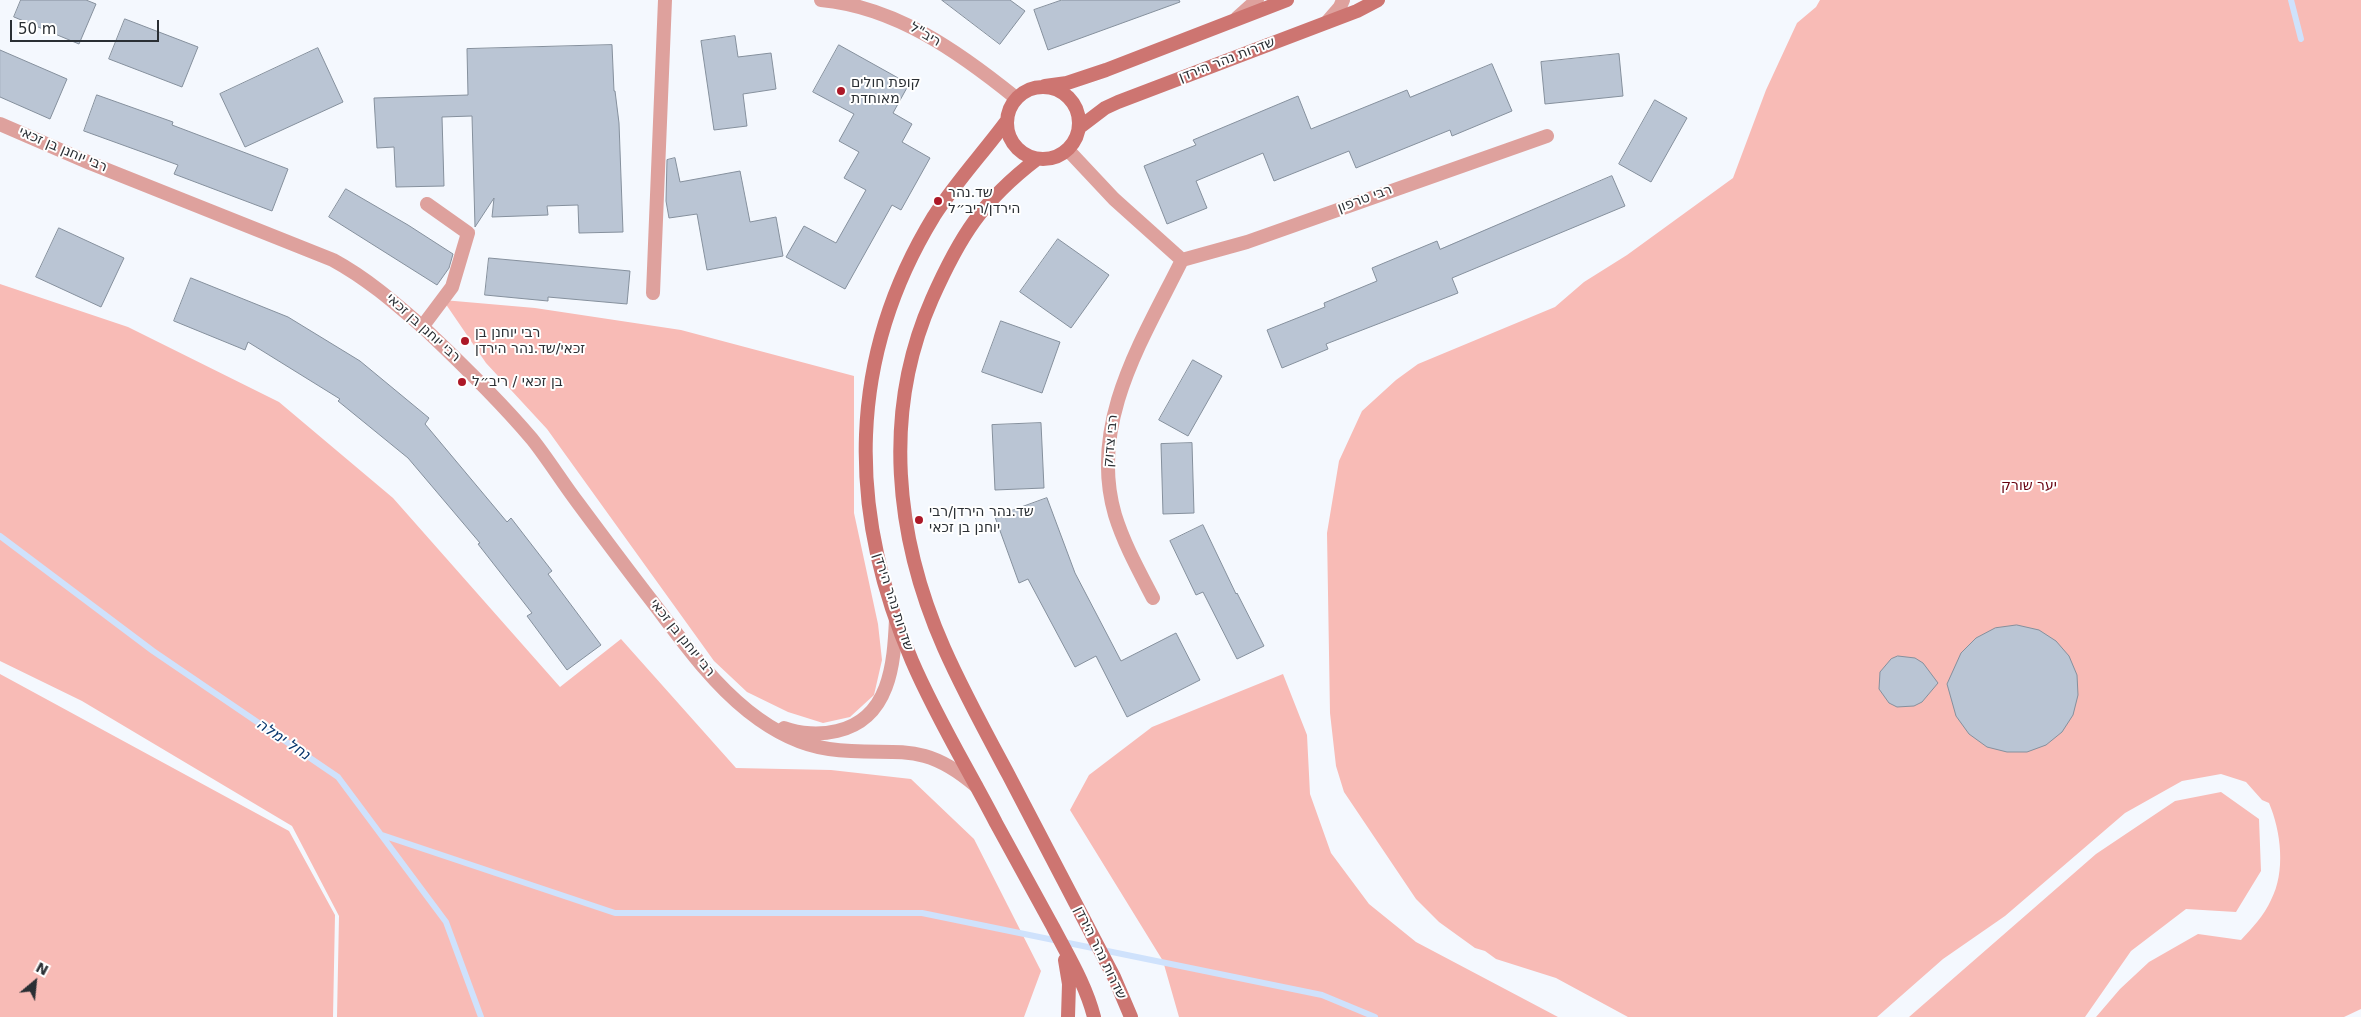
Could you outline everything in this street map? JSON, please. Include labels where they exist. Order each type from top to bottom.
[{"type":"main road","points":[[1045,86],[1057,89],[1067,95],[1075,104],[1079,115],[1080,127],[1078,135],[1068,150],[1054,158],[1037,159],[1027,155],[1015,146],[1008,132],[1006,122],[1011,105],[1016,98],[1029,89],[1045,86],[1068,83],[1090,76],[1287,0]]},
{"type":"main road","name":"שדרות נהר הירדן","points":[[1080,127],[1105,108],[1118,102],[1327,22],[1378,0]]},
{"type":"main road","name":"שדרות נהר הירדן","points":[[1006,122],[956,184],[929,226],[897,293],[882,331],[871,378],[866,425],[865,469],[869,506],[880,568],[896,620],[912,661],[977,787],[1061,942],[1081,982],[1094,1017]]},
{"type":"main road","name":"שדרות נהר הירדן","points":[[1037,159],[994,195],[962,236],[946,266],[915,341],[904,384],[899,468],[904,511],[913,560],[944,648],[1114,977],[1131,1017]]},
{"type":"main road","points":[[1061,942],[1069,984],[1068,1017]]},
{"type":"street","points":[[653,293],[665,0]]},
{"type":"street","name":"ריב\"ל","points":[[821,0],[876,11],[907,24],[972,64],[1016,98]]},
{"type":"street","points":[[1233,21],[1257,0]]},
{"type":"street","points":[[1327,22],[1340,6],[1342,0]]},
{"type":"street","name":"רבי יוחנן בן זכאי","points":[[0,124],[90,163],[333,260],[360,274],[470,371],[532,441],[606,541],[702,665],[748,710],[774,730],[808,744],[828,749],[893,750],[926,755],[959,772],[977,787]]},
{"type":"street","name":"רבי טרפון","points":[[1182,260],[1248,242],[1547,136]]},
{"type":"street","points":[[1068,150],[1114,199],[1182,260]]},
{"type":"street","points":[[422,327],[452,287],[468,233],[427,204]]},
{"type":"street","name":"רבי צדוק","points":[[1153,598],[1132,557],[1115,514],[1107,468],[1113,411],[1133,358],[1182,260]]},
{"type":"street","name":"רבי יוחנן בן זכאי","points":[[748,710],[790,730],[807,733],[838,731],[861,720],[876,707],[884,693],[894,657],[896,620]]},
{"type":"green space","name":"יער שורק","points":[[1820,0],[2361,0],[2361,1009],[2344,1017],[2096,1017],[2120,989],[2149,962],[2198,934],[2241,940],[2268,906],[2276,889],[2280,864],[2279,839],[2273,814],[2269,803],[2262,800],[2246,782],[2221,774],[2182,781],[2125,813],[2005,916],[1943,959],[1877,1017],[1628,1017],[1556,978],[1496,959],[1485,951],[1475,948],[1439,922],[1416,899],[1344,792],[1336,766],[1330,713],[1327,533],[1339,461],[1362,411],[1396,380],[1418,364],[1555,307],[1584,282],[1627,255],[1733,178],[1766,90],[1797,23],[1816,7]]},
{"type":"green space","points":[[0,284],[128,327],[279,402],[393,498],[560,687],[621,639],[736,768],[831,770],[911,779],[974,839],[1041,971],[1024,1017],[337,1017],[339,916],[292,826],[82,701],[0,661]]},
{"type":"green space","points":[[443,300],[535,308],[681,330],[854,376],[854,513],[878,624],[882,660],[874,695],[850,717],[823,723],[788,712],[747,692],[714,661],[547,429],[486,363]]},
{"type":"green space","points":[[0,674],[289,831],[335,915],[333,1017],[0,1017]]},
{"type":"green space","points":[[1283,674],[1307,735],[1310,794],[1331,853],[1369,904],[1416,942],[1558,1017],[1179,1017],[1163,961],[1070,810],[1089,775],[1152,727]]},
{"type":"green space","points":[[2221,792],[2259,819],[2261,871],[2236,912],[2186,909],[2131,951],[2085,1017],[1909,1017],[2096,854],[2175,801]]},
{"type":"building","points":[[21,0],[86,0],[96,4],[79,44],[14,17]]},
{"type":"building","points":[[942,0],[1010,0],[1025,11],[1000,44]]},
{"type":"building","points":[[1062,0],[1179,0],[1180,2],[1048,50],[1034,10]]},
{"type":"building","points":[[125,19],[198,47],[182,87],[109,59]]},
{"type":"building","points":[[735,36],[738,57],[771,53],[776,89],[743,94],[747,126],[714,130],[701,41]]},
{"type":"building","points":[[612,45],[614,91],[619,123],[623,232],[579,233],[578,205],[547,206],[548,215],[492,217],[494,198],[475,227],[472,116],[442,117],[444,186],[396,187],[394,147],[377,148],[374,98],[468,95],[467,49]]},
{"type":"building","points":[[839,45],[909,84],[893,113],[912,124],[902,142],[930,158],[901,210],[892,205],[845,289],[786,257],[804,226],[836,243],[866,190],[844,178],[859,152],[839,141],[854,114],[813,92]]},
{"type":"building","points":[[318,48],[343,102],[245,147],[220,94]]},
{"type":"building","points":[[0,50],[67,79],[50,119],[0,97]]},
{"type":"building","points":[[1619,54],[1623,96],[1545,104],[1541,62]]},
{"type":"building","points":[[1492,64],[1512,111],[1452,136],[1450,130],[1356,168],[1349,151],[1274,181],[1263,153],[1196,181],[1207,208],[1167,224],[1144,166],[1196,145],[1193,140],[1298,96],[1311,129],[1407,90],[1410,97]]},
{"type":"building","points":[[97,95],[173,122],[172,125],[288,169],[272,211],[174,174],[178,165],[84,131]]},
{"type":"building","points":[[1655,100],[1687,118],[1651,182],[1619,164]]},
{"type":"building","points":[[675,158],[680,182],[740,171],[750,222],[776,217],[783,256],[707,270],[697,214],[669,218],[666,201],[667,160]]},
{"type":"building","points":[[1612,176],[1625,206],[1452,278],[1458,293],[1326,344],[1328,349],[1282,368],[1267,330],[1325,307],[1324,303],[1377,281],[1372,268],[1437,241],[1440,249]]},
{"type":"building","points":[[346,189],[453,254],[449,268],[437,285],[329,217]]},
{"type":"building","points":[[59,228],[124,258],[101,307],[36,277]]},
{"type":"building","points":[[1058,239],[1109,275],[1071,328],[1020,292]]},
{"type":"building","points":[[489,258],[630,271],[627,304],[548,297],[548,301],[485,295]]},
{"type":"building","points":[[191,278],[288,317],[360,361],[429,418],[425,424],[507,522],[511,518],[552,571],[548,574],[601,645],[567,670],[527,616],[532,613],[478,544],[480,543],[408,458],[338,401],[340,399],[248,342],[245,350],[174,321]]},
{"type":"building","points":[[1001,321],[1060,342],[1042,393],[982,372]]},
{"type":"building","points":[[1193,360],[1222,376],[1188,436],[1159,420]]},
{"type":"building","points":[[1041,423],[1044,488],[995,490],[992,425]]},
{"type":"building","points":[[1192,443],[1194,513],[1163,514],[1161,444]]},
{"type":"building","points":[[1047,498],[1075,573],[1121,661],[1176,633],[1200,680],[1127,717],[1096,656],[1075,667],[1028,579],[1019,583],[995,517]]},
{"type":"building","points":[[1203,525],[1236,594],[1264,646],[1237,659],[1203,592],[1196,595],[1170,541]]},
{"type":"building","points":[[2017,625],[2039,630],[2056,641],[2069,656],[2077,675],[2078,695],[2073,715],[2062,732],[2046,745],[2027,752],[2007,752],[1987,747],[1969,734],[1956,716],[1947,684],[1961,653],[1976,638],[1995,628]]},
{"type":"building","points":[[1898,656],[1915,658],[1923,663],[1938,683],[1922,702],[1914,706],[1897,707],[1889,703],[1879,689],[1880,672],[1891,659]]},
{"type":"waterway","points":[[2291,0],[2301,39]]},
{"type":"waterway","name":"נחל ימלה","points":[[0,536],[153,651],[338,777],[446,922],[481,1017]]},
{"type":"waterway","points":[[382,835],[615,913],[922,913],[1322,995],[1375,1017]]},
{"type":"place","name":"קופת חולים מאוחדת","points":[[841,91]]},
{"type":"place","name":"שד.נהר הירדן/ריב״ל","points":[[938,201]]},
{"type":"place","name":"רבי יוחנן בן זכאי/שד.נהר הירדן","points":[[465,341]]},
{"type":"place","name":"בן זכאי / ריב״ל","points":[[462,382]]},
{"type":"place","name":"שד.נהר הירדן/רבי יוחנן בן זכאי","points":[[919,520]]}]
